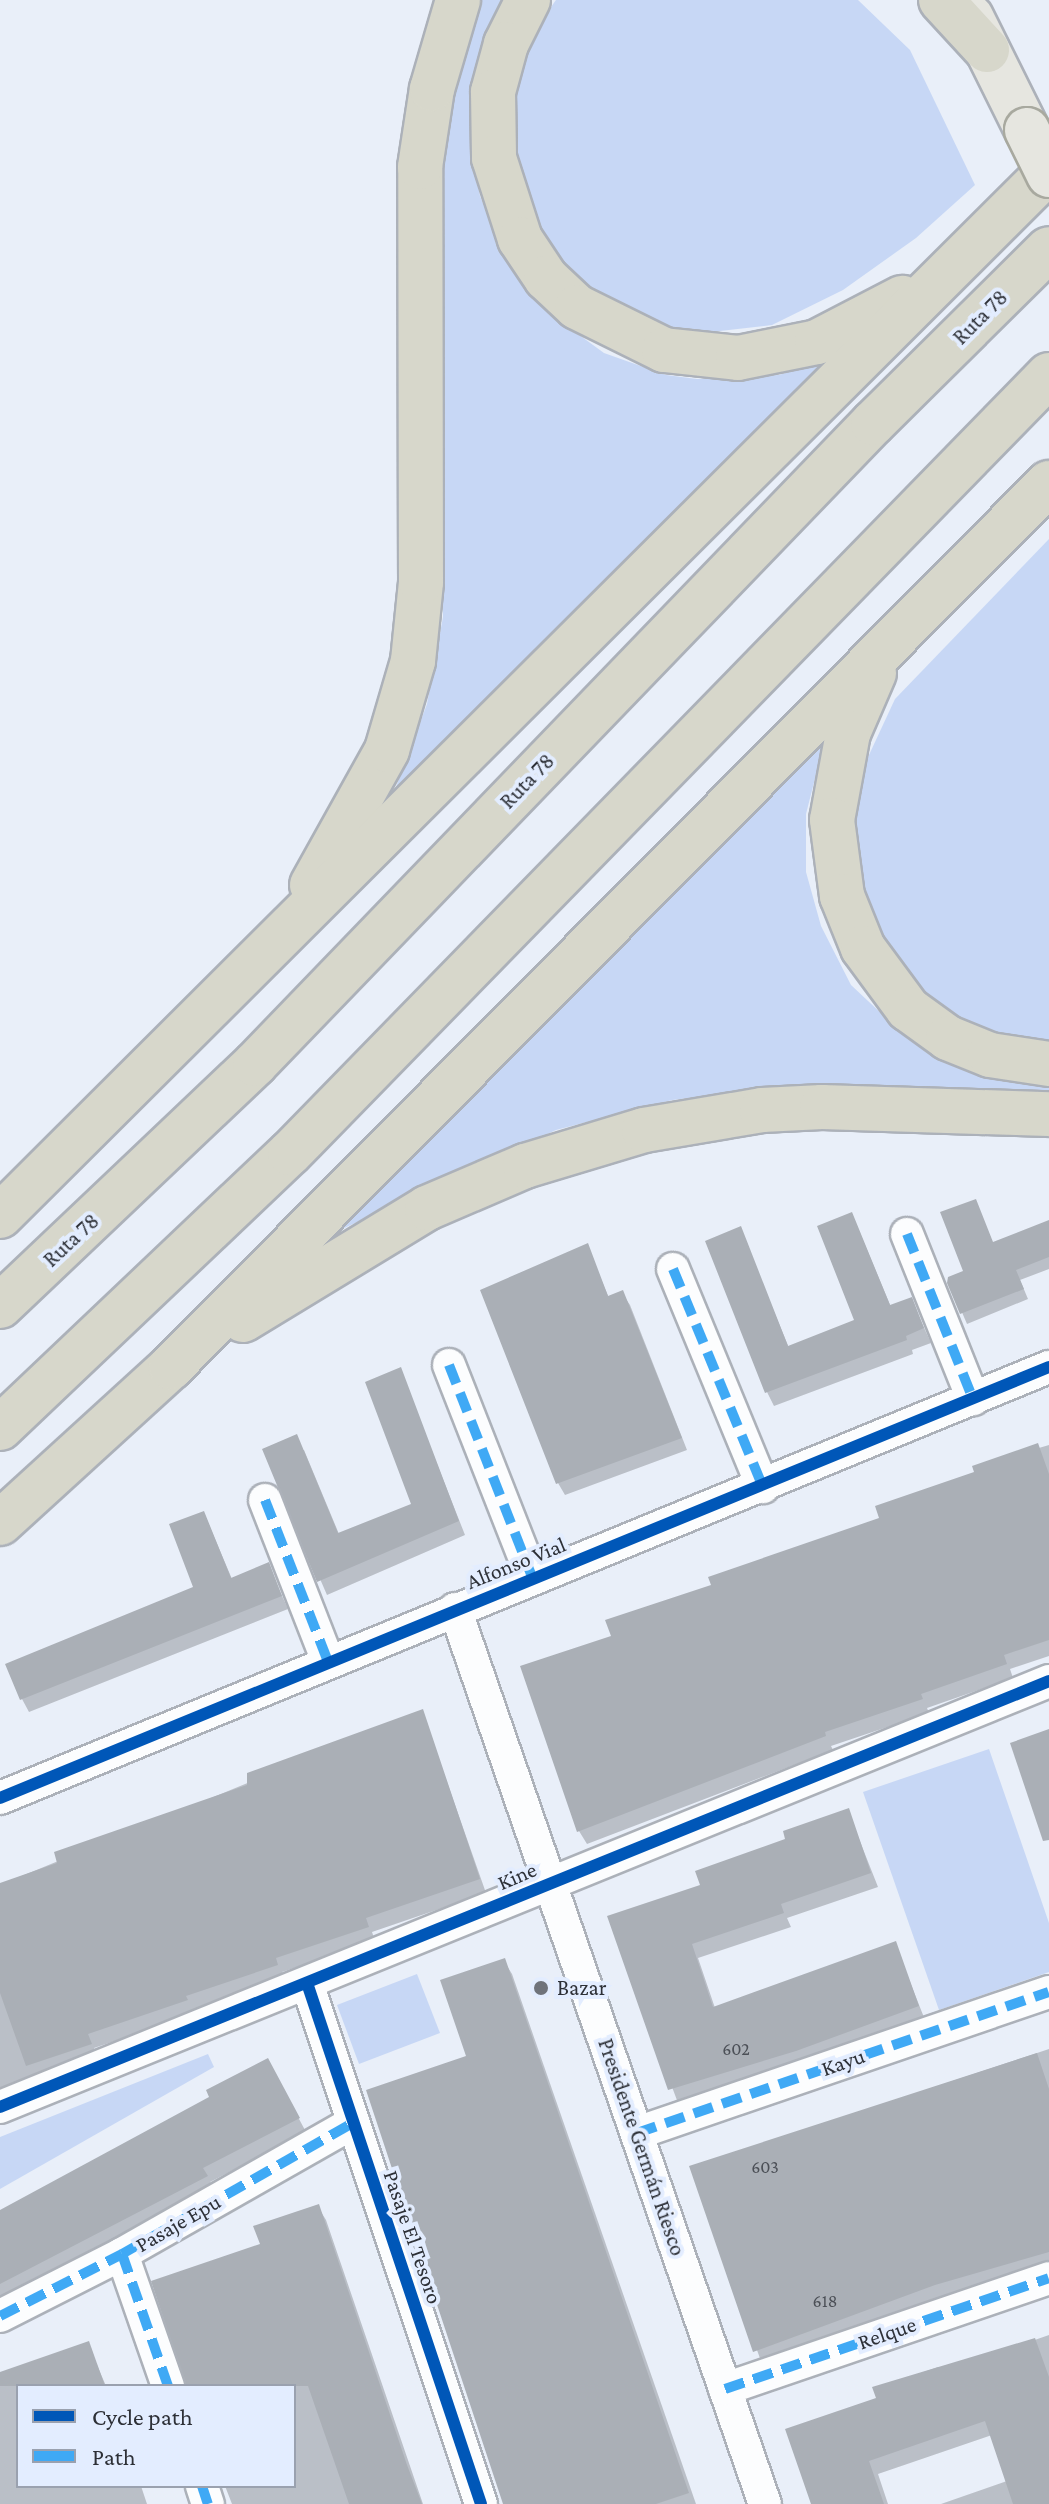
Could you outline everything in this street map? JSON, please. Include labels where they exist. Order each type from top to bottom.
[{"type":"highway","points":[[266,954],[371,784],[397,724],[413,661],[421,543],[420,167],[432,89],[458,0]]},
{"type":"highway","points":[[528,0],[506,44],[493,92],[491,137],[499,181],[520,239],[539,269],[597,320],[642,342],[690,356],[766,356],[847,330],[962,261]]},
{"type":"highway","points":[[941,0],[987,50]]},
{"type":"highway","points":[[0,1216],[1049,173]]},
{"type":"highway","name":"Ruta 78","points":[[0,1306],[255,1064],[873,423],[1049,249]]},
{"type":"highway","points":[[0,1428],[258,1186],[1049,375]]},
{"type":"highway","points":[[0,1523],[171,1367],[1049,483]]},
{"type":"highway","points":[[894,639],[855,711],[835,792],[833,847],[851,922],[884,980],[927,1024],[979,1051],[1049,1064]]},
{"type":"highway","points":[[171,1367],[427,1208],[584,1146],[644,1130],[762,1110],[1049,1114]]},
{"type":"main road","points":[[963,0],[1049,173]]},
{"type":"street","points":[[907,1234],[973,1399]]},
{"type":"street","points":[[673,1269],[763,1487]]},
{"type":"street","points":[[449,1365],[532,1577]]},
{"type":"street","name":"Alfonso Vial","points":[[0,1798],[1049,1367]]},
{"type":"street","points":[[265,1500],[328,1662]]},
{"type":"street","name":"Presidente Germán Riesco","points":[[455,1609],[765,2504]]},
{"type":"street","name":"Kine","points":[[0,2107],[1049,1681]]},
{"type":"street","name":"Pasaje El Tesoro","points":[[307,1983],[481,2504]]},
{"type":"street","name":"Kayu","points":[[637,2133],[1049,1992]]},
{"type":"street","name":"Pasaje Epu","points":[[0,2316],[122,2254],[353,2123]]},
{"type":"street","points":[[122,2254],[167,2384]]},
{"type":"street","name":"Relque","points":[[725,2389],[1049,2278]]},
{"type":"shaded area","points":[[476,0],[505,0],[473,95],[470,146],[480,196],[500,244],[560,321],[604,353],[666,375],[697,379],[779,375],[847,353],[386,814],[427,704],[443,617],[440,168],[444,122]]},
{"type":"shaded area","points":[[556,0],[858,0],[910,50],[975,185],[916,238],[843,290],[772,325],[676,336],[595,315],[507,203],[513,61]]},
{"type":"shaded area","points":[[1049,539],[1049,1045],[1002,1039],[940,1011],[872,935],[851,836],[862,770],[895,699]]},
{"type":"shaded area","points":[[825,739],[806,814],[806,872],[821,926],[851,985],[900,1031],[937,1053],[1049,1083],[1049,1098],[789,1086],[672,1100],[556,1130],[325,1237]]},
{"type":"shaded area","points":[[989,1749],[1049,1923],[1049,1972],[939,2010],[863,1792]]},
{"type":"shaded area","points":[[417,1974],[440,2033],[359,2064],[337,2005]]},
{"type":"shaded area","points":[[208,2054],[214,2067],[0,2189],[0,2137]]},
{"type":"building","points":[[976,1199],[993,1242],[1049,1220],[1049,1257],[1016,1270],[1024,1289],[960,1314],[947,1283],[948,1277],[963,1271],[940,1212]]},
{"type":"building","points":[[852,1212],[890,1305],[912,1297],[924,1328],[906,1336],[907,1340],[765,1393],[705,1241],[741,1226],[788,1346],[854,1320],[817,1226]]},
{"type":"building","points":[[588,1243],[608,1296],[623,1290],[682,1438],[556,1484],[480,1290]]},
{"type":"building","points":[[401,1367],[459,1521],[317,1582],[262,1449],[297,1434],[338,1533],[411,1504],[365,1382]]},
{"type":"building","points":[[1038,1443],[1049,1474],[1049,1640],[1004,1655],[1007,1664],[921,1694],[923,1699],[825,1732],[826,1736],[577,1832],[520,1666],[611,1636],[605,1620],[711,1585],[708,1577],[879,1518],[875,1506],[974,1472],[972,1466]]},
{"type":"building","points":[[204,1511],[231,1578],[269,1562],[282,1596],[20,1700],[5,1664],[193,1587],[169,1524]]},
{"type":"building","points":[[423,1709],[480,1879],[366,1918],[369,1927],[276,1958],[278,1965],[88,2034],[92,2044],[26,2066],[0,1993],[0,1883],[57,1863],[54,1852],[247,1785],[247,1773]]},
{"type":"building","points":[[1049,1729],[1049,1840],[1043,1841],[1010,1743]]},
{"type":"building","points":[[849,1808],[871,1873],[781,1904],[784,1913],[692,1944],[713,2007],[896,1941],[919,2006],[796,2051],[668,2090],[607,1916],[700,1885],[695,1871],[785,1839],[783,1831]]},
{"type":"building","points":[[505,1958],[689,2493],[656,2504],[503,2504],[366,2090],[466,2056],[440,1980]]},
{"type":"building","points":[[1037,2053],[1049,2089],[1049,2252],[935,2285],[753,2352],[689,2166]]},
{"type":"building","points":[[268,2058],[300,2118],[203,2168],[208,2176],[0,2284],[0,2210],[209,2097],[206,2090]]},
{"type":"building","points":[[319,2204],[422,2504],[349,2504],[308,2386],[185,2384],[151,2281],[260,2244],[253,2226]]},
{"type":"building","points":[[1035,2338],[1049,2377],[1049,2504],[1013,2504],[985,2421],[869,2461],[884,2504],[811,2504],[785,2429],[876,2398],[872,2387]]},
{"type":"building","points":[[89,2341],[104,2384],[0,2386],[0,2372]]},
{"type":"marked path","points":[[907,1234],[973,1399]]},
{"type":"marked path","points":[[673,1269],[763,1487]]},
{"type":"marked path","points":[[449,1365],[532,1577]]},
{"type":"marked path","points":[[265,1500],[328,1662]]},
{"type":"marked path","points":[[637,2133],[1049,1992]]},
{"type":"marked path","points":[[0,2316],[122,2254],[353,2123]]},
{"type":"marked path","points":[[122,2254],[167,2384]]},
{"type":"marked path","points":[[725,2389],[1049,2278]]},
{"type":"marked path","points":[[203,2488],[208,2504]]},
{"type":"cycle path","points":[[0,1798],[1049,1367]]},
{"type":"cycle path","points":[[0,2107],[1049,1681]]},
{"type":"cycle path","points":[[307,1983],[481,2504]]},
{"type":"place","name":"Bazar","points":[[541,1988]]}]
